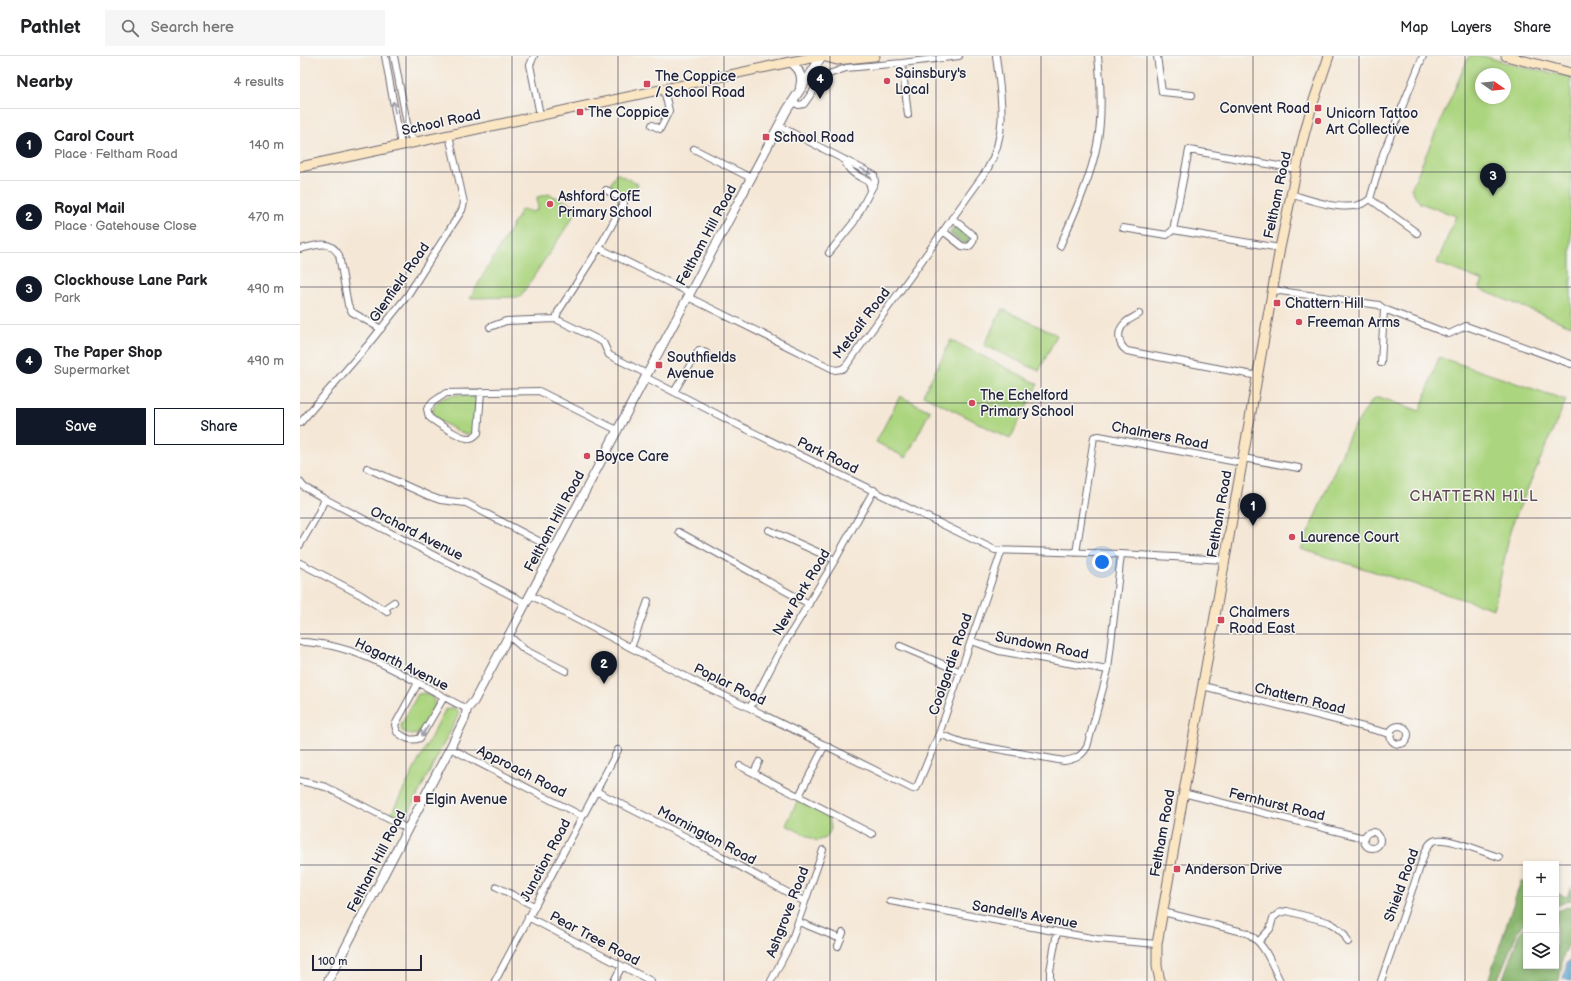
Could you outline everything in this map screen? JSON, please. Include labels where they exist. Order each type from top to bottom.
[{"type":"main road","name":"School Road","points":[[300,167],[823,56]]},
{"type":"main road","points":[[823,56],[837,60],[875,56]]},
{"type":"main road","name":"Feltham Road","points":[[1160,981],[1157,966],[1157,944],[1280,248],[1290,194],[1311,109],[1329,56]]},
{"type":"main road","points":[[1506,56],[1532,60],[1571,73]]},
{"type":"street","points":[[385,56],[401,145]]},
{"type":"street","points":[[394,56],[408,134],[415,142]]},
{"type":"street","points":[[534,56],[530,65],[540,115]]},
{"type":"street","name":"Feltham Hill Road","points":[[328,981],[450,748],[465,718],[467,709],[474,701],[751,178],[792,102],[823,56]]},
{"type":"street","points":[[792,102],[799,105],[804,104],[820,81],[829,74],[846,68],[959,56]]},
{"type":"street","name":"Metcalf Road","points":[[599,248],[835,370],[842,369],[846,366],[987,170],[998,146],[1002,112],[996,56]]},
{"type":"street","points":[[1060,246],[1091,171],[1097,145],[1101,115],[1101,90],[1098,56]]},
{"type":"street","points":[[1158,56],[1162,92],[1192,95]]},
{"type":"street","points":[[1290,194],[1340,207],[1364,204],[1370,199],[1383,154],[1423,56]]},
{"type":"street","points":[[790,62],[801,74],[802,80],[799,92]]},
{"type":"street","points":[[902,63],[908,115]]},
{"type":"street","points":[[652,125],[660,128],[669,111],[664,89]]},
{"type":"street","points":[[779,126],[845,160],[847,168],[850,171],[869,182],[871,189],[854,222],[829,253]]},
{"type":"street","name":"Glenfield Road","points":[[301,420],[381,329],[407,296],[462,210],[464,203],[449,135]]},
{"type":"street","points":[[694,149],[751,178]]},
{"type":"street","points":[[1122,228],[1167,236],[1173,230],[1189,150],[1296,169]]},
{"type":"street","points":[[556,319],[558,312],[599,248],[624,203],[623,200],[606,190]]},
{"type":"street","points":[[1370,199],[1417,232]]},
{"type":"street","points":[[943,231],[962,246],[968,247],[972,245],[974,236],[952,218]]},
{"type":"street","points":[[1173,230],[1280,248]]},
{"type":"street","points":[[300,249],[324,244],[330,245],[336,250],[339,255],[348,304],[352,312],[381,329]]},
{"type":"street","points":[[1273,290],[1379,305],[1384,309],[1449,334],[1466,326],[1571,364]]},
{"type":"street","points":[[1381,363],[1384,309]]},
{"type":"street","points":[[1139,314],[1125,323],[1120,332],[1119,340],[1122,347],[1127,351],[1258,376]]},
{"type":"street","points":[[490,327],[506,321],[556,319],[603,342],[609,355],[646,376]]},
{"type":"street","points":[[674,392],[699,350],[706,353]]},
{"type":"street","name":"Park Road","points":[[646,376],[742,427],[995,550],[1002,550]]},
{"type":"street","points":[[481,392],[478,433],[473,438],[466,438],[435,422],[429,417],[427,409],[432,402],[446,393],[481,392],[539,391],[617,430]]},
{"type":"street","name":"Chalmers Road","points":[[1076,553],[1092,441],[1094,437],[1099,436],[1243,460]]},
{"type":"street","points":[[1243,460],[1299,468]]},
{"type":"street","points":[[367,468],[440,500],[466,503],[554,549]]},
{"type":"street","name":"Orchard Avenue","points":[[300,482],[304,488],[325,499],[528,599]]},
{"type":"street","name":"New Park Road","points":[[750,708],[777,656],[835,560],[874,490]]},
{"type":"street","points":[[300,545],[325,499]]},
{"type":"street","points":[[770,530],[835,560]]},
{"type":"street","points":[[679,532],[809,604]]},
{"type":"street","points":[[1002,550],[1121,554],[1225,560]]},
{"type":"street","name":"Coolgardie Road","points":[[918,785],[939,734],[1002,550]]},
{"type":"street","points":[[939,734],[964,742],[1064,761],[1075,759],[1083,754],[1087,747],[1108,670],[1121,554]]},
{"type":"street","points":[[300,563],[361,595],[386,611],[394,602]]},
{"type":"street","name":"Poplar Road","points":[[528,599],[630,648],[910,789],[915,789],[918,785]]},
{"type":"street","points":[[630,648],[648,601]]},
{"type":"street","points":[[508,635],[525,650],[566,671]]},
{"type":"street","name":"Sundown Road","points":[[972,641],[999,651],[1108,670]]},
{"type":"street","name":"Hogarth Avenue","points":[[300,642],[311,642],[357,653],[467,709]]},
{"type":"street","points":[[900,646],[961,672]]},
{"type":"street","points":[[418,683],[395,725],[397,732],[405,738],[414,740],[420,738],[444,697]]},
{"type":"street","name":"Chattern Road","points":[[1203,686],[1391,734]]},
{"type":"street","points":[[799,796],[825,745]]},
{"type":"street","name":"Approach Road","points":[[450,748],[582,816]]},
{"type":"street","name":"Junction Road","points":[[495,981],[618,750]]},
{"type":"street","points":[[754,772],[759,762]]},
{"type":"street","points":[[740,766],[872,834]]},
{"type":"street","points":[[300,789],[302,782],[326,787],[408,829]]},
{"type":"street","name":"Mornington Road","points":[[596,791],[686,837],[805,902]]},
{"type":"street","name":"Fernhurst Road","points":[[1183,792],[1364,838]]},
{"type":"street","name":"Shield Road","points":[[1382,981],[1429,844],[1437,839],[1447,840],[1499,857]]},
{"type":"street","name":"Ashgrove Road","points":[[771,981],[790,945],[823,850]]},
{"type":"street","points":[[497,887],[534,906]]},
{"type":"street","name":"Sandell's Avenue","points":[[890,901],[1097,939],[1157,944]]},
{"type":"street","points":[[1259,941],[1270,929],[1273,918],[1279,913],[1287,911],[1328,922],[1344,934],[1348,942]]},
{"type":"street","points":[[1163,912],[1247,933],[1256,938],[1264,948],[1280,981]]},
{"type":"street","name":"Pear Tree Road","points":[[528,917],[651,981]]},
{"type":"street","points":[[799,922],[842,936],[838,946]]},
{"type":"street","points":[[1344,934],[1350,929]]},
{"type":"street","points":[[1050,981],[1050,971],[1058,932]]},
{"type":"street","points":[[614,981],[622,966]]},
{"type":"green space","points":[[1469,56],[1483,56],[1518,66],[1571,77],[1571,326],[1479,289],[1483,281],[1437,263],[1456,216],[1420,203],[1411,189]]},
{"type":"green space","points":[[616,173],[638,184],[631,198],[609,187]]},
{"type":"green space","points":[[549,194],[579,208],[520,297],[470,298],[522,209],[533,212],[538,209],[537,197]]},
{"type":"green space","points":[[955,226],[968,235],[970,241],[969,244],[964,244],[951,235],[950,232]]},
{"type":"green space","points":[[1002,309],[1057,335],[1039,371],[984,345]]},
{"type":"green space","points":[[951,340],[1038,384],[1010,439],[923,395]]},
{"type":"green space","points":[[1439,357],[1566,400],[1511,527],[1494,609],[1301,549],[1351,432],[1372,400],[1379,397],[1420,411]]},
{"type":"green space","points":[[452,395],[473,395],[477,398],[475,428],[470,434],[464,434],[434,418],[434,406],[443,398]]},
{"type":"green space","points":[[900,396],[930,411],[906,458],[876,442]]},
{"type":"green space","points":[[425,693],[432,697],[435,704],[418,734],[411,735],[402,731],[401,725],[418,694]]},
{"type":"green space","points":[[452,707],[458,711],[458,716],[408,814],[404,817],[400,817],[391,814],[445,710]]},
{"type":"green space","points":[[798,800],[829,817],[831,829],[826,838],[817,841],[786,825]]},
{"type":"green space","points":[[1521,881],[1523,882],[1523,925],[1517,933],[1497,981],[1488,981]]},
{"type":"green space","points":[[1571,887],[1571,900],[1559,905],[1559,894],[1567,897]]},
{"type":"green space","points":[[1571,906],[1571,939],[1563,957],[1559,981],[1502,981],[1519,934],[1523,929],[1523,969],[1559,969],[1559,910]]},
{"type":"water","points":[[1571,957],[1571,981],[1563,979],[1567,962],[1569,962]]},
{"type":"place","name":"Sainsbury's Local","points":[[887,81]]},
{"type":"place","name":"The Coppice / School Road","points":[[647,84]]},
{"type":"place","name":"The Paper Shop","points":[[820,99]]},
{"type":"place","name":"Convent Road","points":[[1318,108]]},
{"type":"place","name":"The Coppice","points":[[580,112]]},
{"type":"place","name":"Unicorn Tattoo Art Collective","points":[[1318,121]]},
{"type":"place","name":"School Road","points":[[766,137]]},
{"type":"place","name":"Clockhouse Lane Park","points":[[1493,196]]},
{"type":"place","name":"Ashford CofE Primary School","points":[[550,204]]},
{"type":"place","name":"Chattern Hill","points":[[1277,303]]},
{"type":"place","name":"Freeman Arms","points":[[1299,322]]},
{"type":"place","name":"Southfields Avenue","points":[[659,365]]},
{"type":"place","name":"The Echelford Primary School","points":[[972,403]]},
{"type":"place","name":"Boyce Care","points":[[587,456]]},
{"type":"place","name":"Carol Court","points":[[1253,526]]},
{"type":"place","name":"Laurence Court","points":[[1292,537]]},
{"type":"place","name":"Chalmers Road East","points":[[1221,620]]},
{"type":"place","name":"Royal Mail","points":[[604,684]]},
{"type":"place","name":"Elgin Avenue","points":[[417,799]]},
{"type":"place","name":"Anderson Drive","points":[[1177,869]]},
{"type":"district","name":"CHATTERN HILL","points":[[1474,496]]}]
